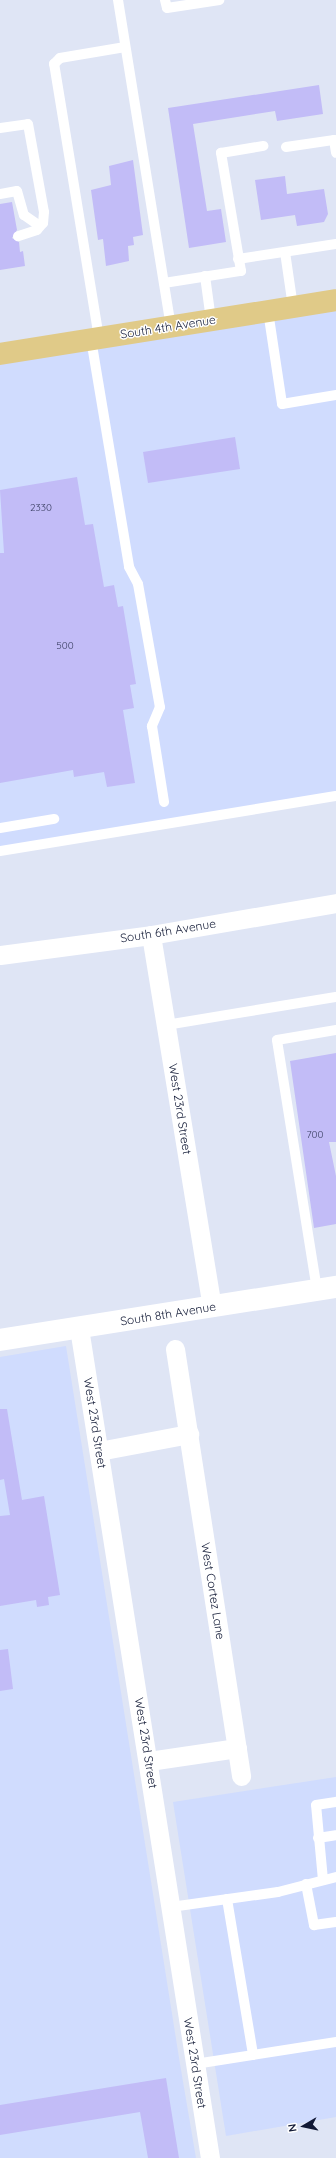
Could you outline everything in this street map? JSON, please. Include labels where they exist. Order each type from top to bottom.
[{"type":"main road","name":"South 4th Avenue","points":[[0,354],[336,300]]},
{"type":"street","name":"South 6th Avenue","points":[[0,955],[151,935],[336,903]]},
{"type":"street","name":"West 23rd Street","points":[[151,935],[212,1307]]},
{"type":"street","name":"South 8th Avenue","points":[[0,1340],[326,1289]]},
{"type":"street","name":"West 23rd Street","points":[[79,1328],[149,1761],[194,2064],[210,2158]]},
{"type":"street","name":"West Cortez Lane","points":[[175,1349],[241,1776]]},
{"type":"street","points":[[99,1451],[189,1434]]},
{"type":"street","points":[[149,1761],[237,1748]]},
{"type":"lane","points":[[118,0],[171,326]]},
{"type":"lane","points":[[165,0],[167,8],[218,0]]},
{"type":"lane","points":[[125,47],[60,58],[54,64],[129,567],[138,584],[160,707],[152,726],[164,802]]},
{"type":"lane","points":[[0,128],[28,124],[44,212],[40,226],[18,236]]},
{"type":"lane","points":[[286,147],[334,140],[336,153]]},
{"type":"lane","points":[[164,283],[241,271],[221,153],[263,146]]},
{"type":"lane","points":[[0,194],[17,191],[24,215],[40,226]]},
{"type":"lane","points":[[238,259],[336,244]]},
{"type":"lane","points":[[284,252],[293,307]]},
{"type":"lane","points":[[204,276],[211,320]]},
{"type":"lane","points":[[268,311],[282,404],[336,395]]},
{"type":"lane","points":[[0,851],[336,796]]},
{"type":"lane","points":[[0,828],[54,819]]},
{"type":"lane","points":[[166,1025],[336,997]]},
{"type":"lane","points":[[326,1289],[277,1040],[336,1030]]},
{"type":"lane","points":[[323,1880],[316,1805],[336,1802]]},
{"type":"lane","points":[[318,1838],[336,1835]]},
{"type":"lane","points":[[171,1908],[228,1899],[336,1877]]},
{"type":"lane","points":[[306,1884],[314,1925],[336,1922]]},
{"type":"lane","points":[[228,1899],[253,2055]]},
{"type":"lane","points":[[194,2064],[336,2042]]},
{"type":"shaded area","points":[[336,300],[336,796],[0,851],[0,354]]},
{"type":"shaded area","points":[[66,1346],[196,2158],[0,2158],[0,1357]]},
{"type":"shaded area","points":[[336,1777],[336,2117],[226,2136],[173,1802]]},
{"type":"building","points":[[319,85],[323,114],[277,121],[275,111],[193,124],[207,211],[221,209],[226,242],[189,248],[168,108]]},
{"type":"building","points":[[133,160],[143,235],[133,237],[134,245],[128,246],[129,261],[106,266],[103,239],[98,240],[91,190],[111,185],[109,166]]},
{"type":"building","points":[[285,176],[287,194],[324,189],[328,214],[324,222],[297,226],[295,215],[261,220],[255,180]]},
{"type":"building","points":[[12,202],[17,230],[12,238],[19,242],[20,252],[23,251],[25,266],[0,270],[0,204]]},
{"type":"building","points":[[235,437],[240,469],[148,483],[143,452]]},
{"type":"building","points":[[77,477],[85,525],[93,524],[104,587],[114,585],[118,607],[123,606],[136,684],[130,685],[134,708],[123,710],[135,783],[107,787],[104,772],[74,777],[73,770],[0,783],[0,553],[4,553],[0,490]]},
{"type":"building","points":[[336,1053],[336,1142],[329,1142],[336,1176],[336,1224],[314,1228],[290,1061]]},
{"type":"building","points":[[0,1409],[7,1409],[22,1500],[44,1496],[60,1595],[48,1597],[49,1605],[37,1607],[36,1600],[0,1606],[0,1516],[10,1515],[4,1479],[0,1480]]},
{"type":"building","points":[[8,1649],[13,1689],[0,1691],[0,1650]]},
{"type":"building","points":[[166,2078],[179,2158],[148,2158],[140,2112],[0,2135],[0,2105]]}]
